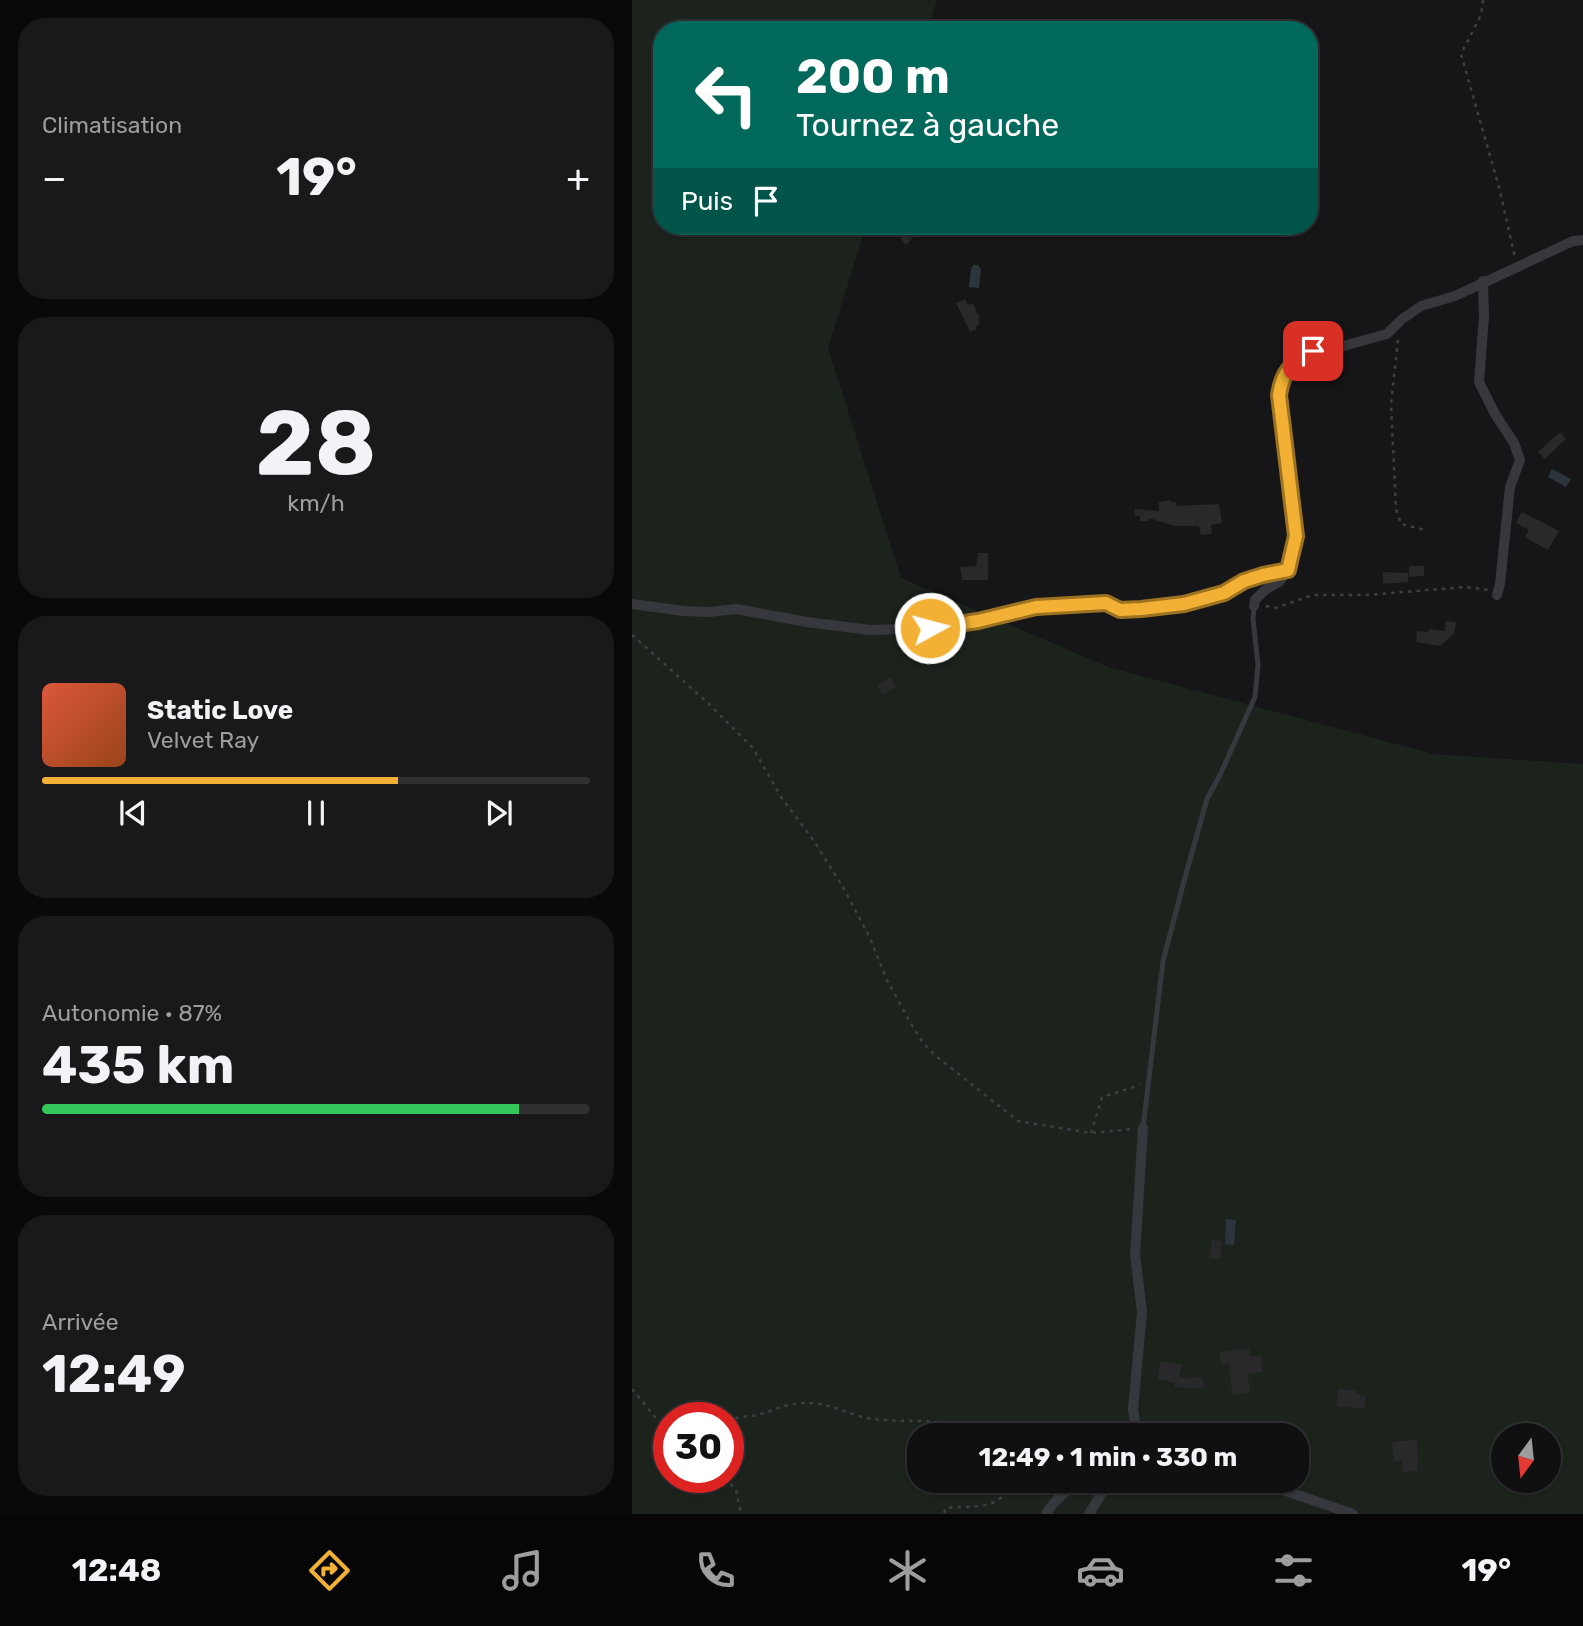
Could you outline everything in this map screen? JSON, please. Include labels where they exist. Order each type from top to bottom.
[{"type":"street","points":[[1254,605],[1266,589],[1279,582],[1288,570],[1296,536],[1279,395],[1282,377],[1297,361],[1313,351],[1387,334],[1421,306],[1455,296],[1574,241],[1583,240]]},
{"type":"street","points":[[1483,281],[1484,316],[1479,382],[1520,460],[1510,487],[1497,593]]},
{"type":"street","points":[[632,604],[709,612],[736,608],[807,622],[871,630],[930,628],[978,621],[1036,607],[1106,603],[1120,610],[1131,610],[1184,604],[1224,593],[1244,581],[1288,570]]},
{"type":"street","points":[[1135,1423],[1133,1409],[1142,1312],[1135,1255],[1143,1128]]},
{"type":"street","points":[[1046,1514],[1055,1499],[1064,1493]]},
{"type":"street","points":[[1089,1514],[1102,1493]]},
{"type":"street","points":[[1292,1493],[1353,1514]]},
{"type":"lane","points":[[1143,1128],[1163,961],[1207,799],[1255,697],[1258,664],[1254,605]]},
{"type":"path","points":[[1482,0],[1481,15],[1461,54],[1500,191],[1517,267]]},
{"type":"path","points":[[1399,322],[1398,354],[1391,404],[1397,509],[1401,524],[1425,530]]},
{"type":"path","points":[[1254,605],[1275,608],[1313,595],[1367,595],[1466,587],[1497,593]]},
{"type":"path","points":[[632,635],[708,703],[753,748],[781,797],[844,889],[870,938],[887,980],[923,1043],[956,1074],[1018,1121],[1091,1133],[1143,1128]]},
{"type":"path","points":[[1091,1133],[1102,1097],[1148,1082]]},
{"type":"path","points":[[632,1390],[653,1415]]},
{"type":"path","points":[[744,1417],[759,1415],[780,1406],[818,1403],[862,1417],[909,1423]]},
{"type":"path","points":[[736,1493],[740,1514]]},
{"type":"path","points":[[943,1514],[946,1508],[981,1507],[994,1503],[1006,1493]]},
{"type":"shaded area","points":[[632,0],[937,0],[931,21],[653,21],[653,235],[863,235],[828,348],[901,578],[1108,667],[1433,754],[1583,764],[1583,1514],[632,1514]]},
{"type":"shaded area","points":[[974,265],[981,269],[979,288],[969,287],[971,268]]},
{"type":"shaded area","points":[[1552,469],[1571,479],[1566,487],[1548,477]]},
{"type":"shaded area","points":[[1226,1219],[1236,1220],[1234,1245],[1225,1244]]},
{"type":"building","points":[[902,235],[914,236],[906,245],[900,238]]},
{"type":"building","points":[[965,299],[968,305],[973,303],[980,318],[977,329],[970,332],[956,303]]},
{"type":"building","points":[[1560,432],[1566,439],[1545,459],[1538,452]]},
{"type":"building","points":[[1159,502],[1176,502],[1176,506],[1219,504],[1222,523],[1211,525],[1212,534],[1201,535],[1199,526],[1175,526],[1149,518],[1149,521],[1140,521],[1140,516],[1134,515],[1135,509],[1159,511]]},
{"type":"building","points":[[1522,512],[1559,531],[1548,550],[1525,537],[1529,530],[1516,523]]},
{"type":"building","points":[[978,553],[988,553],[988,580],[962,580],[960,567],[976,566]]},
{"type":"building","points":[[1409,566],[1424,566],[1424,576],[1409,577]]},
{"type":"building","points":[[1383,572],[1408,573],[1408,582],[1383,584]]},
{"type":"building","points":[[1446,621],[1456,622],[1454,634],[1440,646],[1416,642],[1417,631],[1445,631]]},
{"type":"building","points":[[890,677],[896,686],[883,695],[877,686]]},
{"type":"building","points":[[1212,1240],[1222,1241],[1220,1259],[1210,1258]]},
{"type":"building","points":[[1249,1348],[1250,1357],[1261,1355],[1263,1372],[1248,1374],[1250,1393],[1232,1394],[1229,1363],[1221,1364],[1220,1352]]},
{"type":"building","points":[[1161,1361],[1182,1365],[1179,1378],[1203,1377],[1204,1389],[1174,1387],[1175,1383],[1157,1379]]},
{"type":"building","points":[[1339,1389],[1356,1391],[1356,1394],[1366,1396],[1364,1409],[1336,1406]]},
{"type":"building","points":[[1417,1440],[1418,1471],[1403,1472],[1402,1461],[1394,1461],[1392,1442]]},
{"type":"route","points":[[930,628],[978,621],[1036,607],[1106,603],[1120,610],[1184,604],[1224,593],[1244,581],[1288,570],[1296,536],[1279,395],[1282,377],[1297,361],[1313,351]]}]
